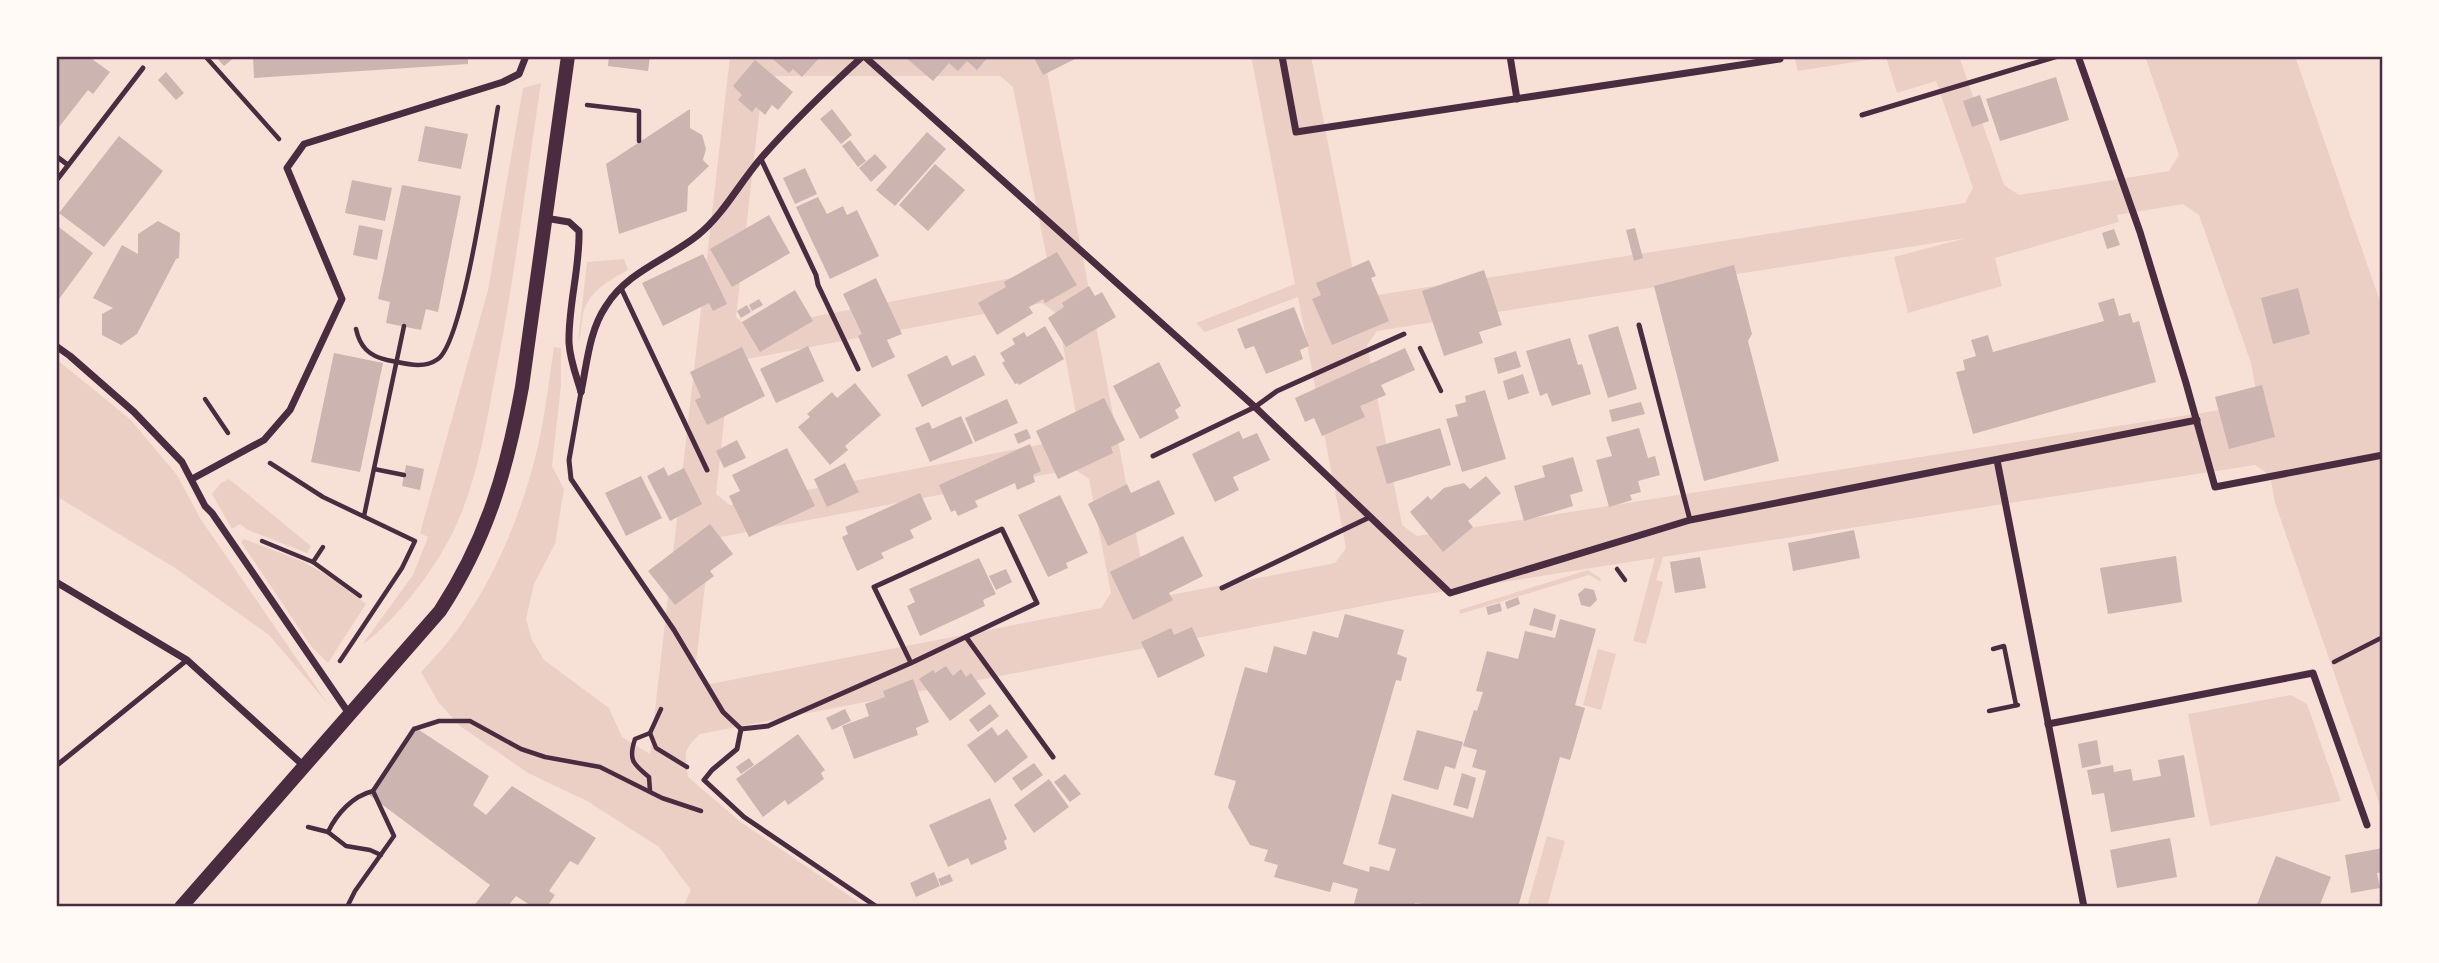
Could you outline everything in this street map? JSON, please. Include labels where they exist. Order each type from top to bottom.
[{"type":"main road","points":[[181,907],[440,611],[479,542],[497,495],[514,432],[568,56]]},
{"type":"street","points":[[192,479],[264,440],[290,410],[342,299],[287,168],[296,154],[304,144],[503,82],[519,74],[526,56]]},
{"type":"street","points":[[581,392],[593,334],[605,307],[621,288],[639,271],[698,235],[716,217],[761,159],[814,103],[864,56],[1255,407],[1450,593],[1690,520],[2197,420]]},
{"type":"street","points":[[1282,56],[1296,132],[1780,59]]},
{"type":"street","points":[[1510,56],[1517,99]]},
{"type":"street","points":[[2078,56],[2140,232],[2215,487],[2383,455]]},
{"type":"street","points":[[545,218],[569,222],[579,231],[580,247],[569,341],[572,364],[581,392]]},
{"type":"street","points":[[56,346],[134,412],[182,461],[205,506],[350,715]]},
{"type":"street","points":[[1997,460],[2084,907]]},
{"type":"street","points":[[56,582],[187,660],[304,766]]},
{"type":"street","points":[[2048,724],[2313,673],[2367,825]]},
{"type":"lane","points":[[1861,115],[2057,56]]},
{"type":"lane","points":[[56,181],[143,68]]},
{"type":"lane","points":[[56,156],[68,165]]},
{"type":"lane","points":[[761,159],[782,199],[818,285],[858,369]]},
{"type":"lane","points":[[621,288],[707,470]]},
{"type":"lane","points":[[1639,325],[1690,520]]},
{"type":"lane","points":[[1153,456],[1255,407],[1277,391],[1404,334]]},
{"type":"lane","points":[[581,392],[569,460],[571,479],[674,630],[723,712],[741,729],[768,726],[911,663],[1037,603],[1002,529],[873,587],[911,663]]},
{"type":"lane","points":[[1222,588],[1370,517]]},
{"type":"lane","points":[[965,637],[1053,757]]},
{"type":"lane","points":[[56,766],[187,660]]},
{"type":"lane","points":[[741,729],[737,749],[712,769],[704,780],[744,817],[877,907]]},
{"type":"path","points":[[205,56],[272,133],[296,154]]},
{"type":"path","points":[[336,312],[352,321],[359,340],[366,350],[376,357],[422,367],[440,358],[457,325],[466,289],[503,82]]},
{"type":"path","points":[[586,104],[639,111],[639,141]]},
{"type":"path","points":[[364,516],[404,326]]},
{"type":"path","points":[[1404,334],[1412,331],[1441,391]]},
{"type":"path","points":[[205,399],[219,420]]},
{"type":"path","points":[[268,461],[323,497],[415,541],[402,568],[335,668]]},
{"type":"path","points":[[374,469],[404,475]]},
{"type":"path","points":[[258,539],[313,562],[360,596]]},
{"type":"path","points":[[313,562],[323,547]]},
{"type":"path","points":[[1617,569],[1625,580]]},
{"type":"path","points":[[2313,673],[2383,636]]},
{"type":"path","points":[[1993,649],[2004,646],[2016,705]]},
{"type":"path","points":[[1989,711],[2043,699]]},
{"type":"path","points":[[650,792],[649,777],[634,765],[631,752],[635,739],[650,733],[661,709]]},
{"type":"path","points":[[328,832],[352,800],[373,791],[414,729],[439,721],[470,721],[521,748],[545,757],[600,767],[650,792],[708,813]]},
{"type":"path","points":[[650,733],[656,748],[704,780]]},
{"type":"path","points":[[347,907],[355,891],[394,836],[373,791]]},
{"type":"path","points":[[308,827],[328,832],[346,846],[370,850],[381,855]]},
{"type":"shaded area","points":[[730,56],[1044,56],[1146,586],[1160,597],[1335,563],[1346,548],[1298,297],[1205,332],[1196,323],[1295,284],[1251,56],[1311,56],[1356,286],[1371,296],[1965,203],[1973,188],[1936,81],[1897,93],[1886,57],[1798,71],[1794,56],[1959,56],[2004,185],[2019,195],[2169,171],[2179,155],[2145,56],[2295,56],[2383,310],[2383,814],[2275,503],[2270,475],[2255,465],[1663,557],[1656,580],[1663,582],[1646,644],[1633,641],[1655,558],[1415,596],[700,734],[686,753],[688,777],[742,823],[866,907],[683,907],[691,890],[659,847],[587,801],[528,773],[460,726],[439,703],[421,672],[458,629],[481,594],[514,524],[537,450],[554,347],[561,348],[561,386],[552,466],[564,489],[555,544],[534,584],[526,619],[532,640],[544,660],[609,708],[622,737],[650,754]],"holes":[[[775,76],[1000,76],[1013,87],[1047,259],[1037,273],[750,329],[736,317],[762,89]],[[2183,204],[2199,215],[2251,363],[2256,391],[2245,406],[1417,536],[1402,525],[1367,345],[1377,331],[1966,238],[1894,257],[1908,313],[2002,286],[1995,258],[2119,222],[2117,215]],[[1042,303],[1057,314],[1078,424],[1068,439],[730,505],[716,494],[729,375],[742,360]],[[1074,469],[1089,479],[1111,593],[1101,608],[710,684],[695,672],[709,550],[721,537]]]},
{"type":"shaded area","points":[[541,83],[514,270],[474,476],[462,512],[437,561],[401,608],[362,645],[413,575],[428,537],[420,533],[488,290],[523,88]]},
{"type":"shaded area","points":[[624,259],[628,270],[602,286],[587,303],[578,342],[587,262]]},
{"type":"shaded area","points":[[56,359],[130,419],[177,475],[200,518],[328,704],[269,635],[175,568],[56,496]]},
{"type":"shaded area","points":[[229,479],[311,546],[307,553],[248,530],[240,524],[232,529],[212,494],[221,483]]},
{"type":"shaded area","points":[[244,539],[304,562],[333,579],[366,604],[328,663],[311,646],[241,542]]},
{"type":"shaded area","points":[[1588,570],[1600,578],[1601,582],[1589,575],[1460,614],[1459,610]]},
{"type":"shaded area","points":[[1598,649],[1616,654],[1601,710],[1583,705]]},
{"type":"shaded area","points":[[2291,695],[2307,704],[2341,801],[2210,826],[2188,714]]},
{"type":"shaded area","points":[[1547,836],[1565,841],[1547,907],[1527,907]]},
{"type":"building","points":[[56,56],[88,56],[110,72],[93,94],[88,90],[59,127],[56,125]]},
{"type":"building","points":[[215,56],[236,56],[224,66]]},
{"type":"building","points":[[253,56],[468,56],[468,64],[254,78]]},
{"type":"building","points":[[609,56],[650,56],[648,71],[608,66]]},
{"type":"building","points":[[769,56],[821,56],[802,77],[793,69],[789,73]]},
{"type":"building","points":[[904,56],[989,56],[977,70],[967,61],[958,71],[949,63],[933,81]]},
{"type":"building","points":[[1033,56],[1081,56],[1043,75]]},
{"type":"building","points":[[755,60],[793,92],[778,110],[772,105],[765,115],[756,107],[752,112],[738,100],[742,95],[733,86]]},
{"type":"building","points":[[166,72],[184,93],[176,100],[158,80]]},
{"type":"building","points":[[2056,77],[2069,120],[2000,141],[1986,99]]},
{"type":"building","points":[[1980,95],[1989,121],[1972,127],[1963,101]]},
{"type":"building","points":[[690,109],[690,128],[702,135],[706,149],[703,160],[709,166],[688,186],[687,211],[619,234],[606,164]]},
{"type":"building","points":[[832,109],[852,135],[841,144],[820,119]]},
{"type":"building","points":[[425,126],[468,134],[461,169],[418,161]]},
{"type":"building","points":[[927,132],[946,149],[895,206],[876,190]]},
{"type":"building","points":[[119,136],[163,171],[104,247],[59,213]]},
{"type":"building","points":[[850,140],[866,161],[858,167],[842,146]]},
{"type":"building","points":[[875,154],[887,167],[871,182],[859,168]]},
{"type":"building","points":[[935,164],[965,190],[928,231],[899,205]]},
{"type":"building","points":[[805,168],[817,194],[795,204],[783,178]]},
{"type":"building","points":[[352,180],[392,188],[385,221],[345,213]]},
{"type":"building","points":[[402,185],[461,196],[438,312],[426,309],[421,330],[386,323],[390,302],[378,299]]},
{"type":"building","points":[[818,197],[827,214],[843,206],[847,215],[857,210],[879,256],[830,279],[796,207]]},
{"type":"building","points":[[769,215],[790,253],[732,287],[710,249]]},
{"type":"building","points":[[158,221],[180,233],[179,258],[176,259],[137,334],[121,345],[102,335],[102,314],[113,308],[93,298],[122,245],[138,254],[138,234]]},
{"type":"building","points":[[56,225],[93,253],[56,303]]},
{"type":"building","points":[[359,225],[383,230],[377,260],[353,255]]},
{"type":"building","points":[[1635,228],[1643,258],[1634,261],[1626,230]]},
{"type":"building","points":[[2114,229],[2120,245],[2107,249],[2102,233]]},
{"type":"building","points":[[1057,252],[1077,285],[1045,303],[1043,299],[1029,307],[1033,313],[997,335],[978,303],[1006,287],[1004,282]]},
{"type":"building","points":[[703,254],[727,304],[713,311],[709,303],[663,326],[642,283]]},
{"type":"building","points":[[1369,260],[1376,276],[1371,278],[1389,321],[1332,345],[1312,299],[1321,295],[1316,283]]},
{"type":"building","points":[[1734,265],[1752,334],[1748,341],[1779,461],[1704,481],[1654,286]]},
{"type":"building","points":[[1484,270],[1502,325],[1479,332],[1483,343],[1444,356],[1422,291]]},
{"type":"building","points":[[876,278],[902,334],[887,340],[895,357],[872,368],[858,336],[862,334],[843,294]]},
{"type":"building","points":[[1089,286],[1095,296],[1102,292],[1116,317],[1066,347],[1048,318],[1064,307],[1062,303]]},
{"type":"building","points":[[2298,288],[2310,334],[2273,344],[2261,298]]},
{"type":"building","points":[[795,290],[813,321],[760,352],[742,322]]},
{"type":"building","points":[[2114,298],[2119,316],[2130,313],[2133,323],[2139,321],[2156,382],[1973,434],[1956,372],[1965,370],[1963,360],[1976,356],[1971,340],[1988,335],[1993,352],[2104,321],[2098,303]]},
{"type":"building","points":[[759,299],[763,305],[752,311],[749,305]]},
{"type":"building","points":[[747,305],[751,312],[741,318],[737,311]]},
{"type":"building","points":[[1294,307],[1309,346],[1300,350],[1303,359],[1266,374],[1254,346],[1245,349],[1237,329]]},
{"type":"building","points":[[1045,326],[1064,359],[1019,385],[1015,384],[1002,363],[1005,361],[1000,353],[1015,344],[1012,339],[1024,332],[1027,337]]},
{"type":"building","points":[[1618,326],[1637,389],[1608,398],[1588,335]]},
{"type":"building","points":[[1570,338],[1578,365],[1582,364],[1591,394],[1552,406],[1547,393],[1540,396],[1526,351]]},
{"type":"building","points":[[808,346],[824,381],[776,403],[760,369]]},
{"type":"building","points":[[742,347],[765,396],[707,425],[695,400],[701,397],[690,372]]},
{"type":"building","points":[[1405,348],[1415,370],[1381,385],[1386,395],[1360,406],[1365,417],[1322,436],[1314,418],[1305,422],[1295,398]]},
{"type":"building","points":[[1516,351],[1521,367],[1498,374],[1494,358]]},
{"type":"building","points":[[334,353],[383,363],[360,472],[311,462]]},
{"type":"building","points":[[947,355],[952,366],[975,355],[985,375],[922,407],[907,375]]},
{"type":"building","points":[[1159,362],[1181,406],[1175,410],[1179,418],[1140,439],[1113,386]]},
{"type":"building","points":[[1523,374],[1529,393],[1508,400],[1503,381]]},
{"type":"building","points":[[855,383],[881,415],[845,446],[848,450],[830,465],[798,427],[810,417],[807,414],[832,392],[837,398]]},
{"type":"building","points":[[2262,385],[2275,437],[2229,449],[2215,397]]},
{"type":"building","points":[[1485,390],[1506,459],[1462,472],[1446,419],[1458,416],[1455,405],[1466,402],[1465,396]]},
{"type":"building","points":[[1104,398],[1125,440],[1111,447],[1113,453],[1058,479],[1036,431]]},
{"type":"building","points":[[1007,399],[1018,423],[975,442],[965,418]]},
{"type":"building","points":[[1641,402],[1645,414],[1612,422],[1609,410]]},
{"type":"building","points":[[961,416],[973,443],[930,462],[915,428],[929,422],[932,429]]},
{"type":"building","points":[[1440,428],[1451,465],[1387,484],[1376,447]]},
{"type":"building","points":[[1639,428],[1648,458],[1655,456],[1660,475],[1638,481],[1641,492],[1630,495],[1632,500],[1609,507],[1596,460],[1612,456],[1606,437]]},
{"type":"building","points":[[1027,429],[1031,438],[1018,444],[1014,434]]},
{"type":"building","points":[[1239,431],[1243,439],[1257,433],[1270,460],[1233,477],[1239,490],[1215,502],[1192,454]]},
{"type":"building","points":[[737,440],[746,458],[724,468],[716,451]]},
{"type":"building","points":[[1030,444],[1041,471],[1033,475],[1035,482],[1017,490],[1015,483],[975,501],[978,507],[958,516],[955,510],[951,512],[939,485]]},
{"type":"building","points":[[787,448],[815,506],[749,537],[729,496],[740,491],[732,475]]},
{"type":"building","points":[[1573,457],[1583,491],[1570,495],[1573,506],[1524,521],[1514,486],[1545,477],[1542,466]]},
{"type":"building","points":[[845,463],[859,492],[827,507],[814,479]]},
{"type":"building","points":[[406,465],[424,469],[420,490],[402,486]]},
{"type":"building","points":[[664,467],[668,476],[684,468],[702,504],[670,521],[647,476]]},
{"type":"building","points":[[641,476],[662,518],[626,536],[605,493]]},
{"type":"building","points":[[1486,476],[1501,493],[1468,521],[1473,527],[1443,552],[1410,512],[1428,496],[1431,500],[1444,488],[1464,483],[1470,489]]},
{"type":"building","points":[[1159,480],[1175,514],[1108,546],[1088,504],[1127,484],[1131,493]]},
{"type":"building","points":[[920,493],[932,519],[910,530],[914,538],[881,553],[884,558],[857,571],[842,537],[848,534],[845,527]]},
{"type":"building","points":[[1060,495],[1088,553],[1066,563],[1068,568],[1048,577],[1018,515]]},
{"type":"building","points":[[710,524],[733,554],[710,571],[714,576],[675,605],[648,571]]},
{"type":"building","points":[[1854,530],[1860,558],[1793,571],[1788,543]]},
{"type":"building","points":[[1183,536],[1203,576],[1169,593],[1173,600],[1133,620],[1110,572]]},
{"type":"building","points":[[2176,556],[2182,602],[2108,614],[2100,568]]},
{"type":"building","points":[[1700,557],[1706,588],[1675,593],[1670,562]]},
{"type":"building","points":[[979,558],[996,594],[983,600],[985,606],[920,636],[907,606],[915,602],[909,589]]},
{"type":"building","points":[[1006,569],[1012,582],[996,590],[989,576]]},
{"type":"building","points":[[1585,588],[1594,590],[1597,600],[1590,607],[1581,605],[1578,594]]},
{"type":"building","points":[[1518,597],[1520,604],[1507,609],[1505,602]]},
{"type":"building","points":[[1500,603],[1502,611],[1488,615],[1486,607]]},
{"type":"building","points":[[1534,608],[1556,615],[1552,631],[1529,625]]},
{"type":"building","points":[[1345,614],[1404,630],[1397,654],[1407,658],[1401,681],[1396,680],[1343,864],[1369,872],[1370,866],[1389,871],[1396,849],[1378,844],[1392,794],[1473,818],[1486,771],[1472,767],[1477,750],[1463,746],[1474,710],[1477,711],[1483,692],[1476,691],[1487,651],[1518,659],[1525,631],[1555,638],[1560,619],[1596,629],[1575,705],[1585,708],[1570,760],[1560,757],[1518,907],[1421,907],[1422,904],[1415,903],[1413,907],[1353,907],[1358,889],[1333,882],[1330,892],[1274,877],[1278,865],[1264,861],[1268,850],[1250,845],[1228,807],[1236,781],[1214,775],[1245,667],[1267,673],[1274,646],[1306,655],[1313,631],[1338,638]]},
{"type":"building","points":[[1192,627],[1205,656],[1158,678],[1141,642],[1171,628],[1174,635]]},
{"type":"building","points":[[946,666],[953,676],[961,669],[966,677],[971,673],[986,694],[950,721],[919,679]]},
{"type":"building","points":[[913,679],[929,722],[916,728],[918,735],[854,759],[842,726],[869,716],[865,704],[885,697],[883,691]]},
{"type":"building","points":[[990,704],[999,716],[978,732],[969,720]]},
{"type":"building","points":[[845,709],[851,721],[832,730],[826,718]]},
{"type":"building","points":[[413,726],[489,776],[473,805],[486,815],[512,786],[596,838],[578,865],[570,861],[549,891],[555,895],[547,907],[533,907],[516,896],[507,907],[473,907],[490,885],[368,794]]},
{"type":"building","points":[[992,727],[998,736],[1007,729],[1028,757],[995,783],[967,745]]},
{"type":"building","points":[[1417,730],[1463,742],[1455,769],[1445,766],[1438,790],[1403,780]]},
{"type":"building","points":[[798,734],[825,770],[821,773],[824,779],[788,805],[785,800],[763,817],[736,779]]},
{"type":"building","points":[[2097,740],[2101,764],[2082,768],[2078,744]]},
{"type":"building","points":[[2184,755],[2195,817],[2111,832],[2104,793],[2092,795],[2087,770],[2113,765],[2114,772],[2131,769],[2133,781],[2161,776],[2158,760]]},
{"type":"building","points":[[749,758],[754,765],[741,774],[736,767]]},
{"type":"building","points":[[1034,763],[1043,775],[1021,791],[1012,778]]},
{"type":"building","points":[[1462,773],[1476,778],[1468,809],[1453,805]]},
{"type":"building","points":[[1065,774],[1081,794],[1070,802],[1054,782]]},
{"type":"building","points":[[1049,779],[1069,807],[1034,833],[1014,805]]},
{"type":"building","points":[[990,798],[1007,839],[1004,841],[1007,849],[971,865],[968,858],[948,867],[929,825]]},
{"type":"building","points":[[2170,838],[2177,877],[2117,888],[2110,850]]},
{"type":"building","points":[[2383,848],[2383,872],[2377,873],[2380,888],[2351,893],[2345,855]]},
{"type":"building","points":[[2276,856],[2331,877],[2319,907],[2256,907]]},
{"type":"building","points":[[934,872],[940,886],[916,897],[910,883]]},
{"type":"building","points":[[950,874],[953,881],[941,886],[938,879]]}]
